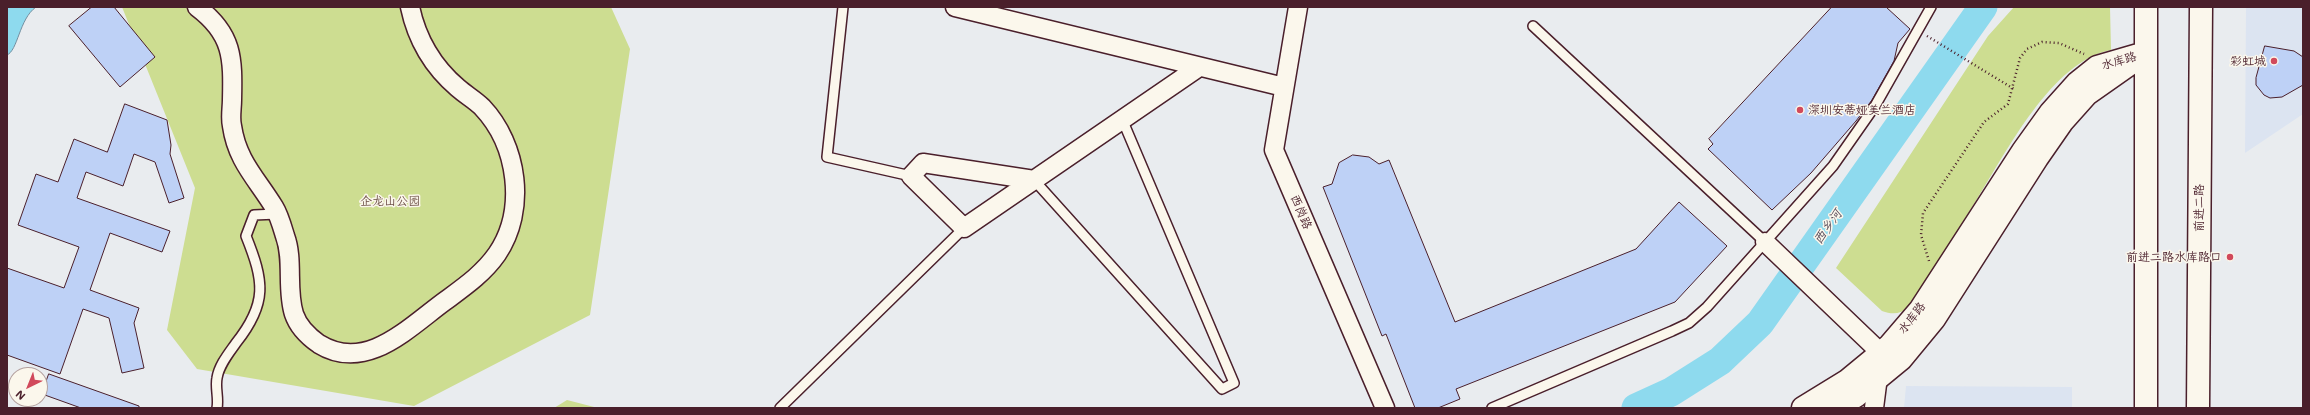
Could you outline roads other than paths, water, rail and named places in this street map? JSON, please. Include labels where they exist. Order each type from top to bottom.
[{"type":"main road","points":[[2146,7],[2146,408]]},
{"type":"main road","name":"前进二路","points":[[2198,408],[2201,7]]},
{"type":"main road","name":"水库路","points":[[1802,408],[1848,381],[1890,345],[1920,310],[2050,112],[2078,83],[2097,67],[2145,54]]},
{"type":"main road","name":"水库路","points":[[1837,408],[1856,396],[1901,359],[1934,319],[2037,158],[2062,122],[2087,94],[2145,54]]},
{"type":"street","points":[[197,7],[210,17],[226,39],[233,66],[231,125],[239,155],[277,214],[286,239],[294,315],[309,338],[332,352],[358,354],[384,346],[477,277],[498,253],[510,224],[515,193],[512,162],[500,133],[482,107],[439,70],[424,49],[414,26],[410,7]]},
{"type":"street","points":[[955,7],[1284,88]]},
{"type":"street","name":"西岗路","points":[[1298,7],[1274,150],[1385,408]]},
{"type":"street","points":[[1034,180],[923,163],[911,176],[964,228],[1199,67]]},
{"type":"street","points":[[1765,242],[1880,353],[1874,408]]},
{"type":"lane","points":[[843,7],[827,157],[911,176]]},
{"type":"lane","points":[[1492,408],[1689,323],[1706,307],[1833,166],[1875,106],[1931,7]]},
{"type":"lane","points":[[1533,26],[1765,242]]},
{"type":"lane","points":[[1034,180],[1222,389],[1234,383],[1122,119]]},
{"type":"lane","points":[[217,408],[219,398],[217,377],[226,356],[244,333],[258,306],[262,285],[255,257],[246,236],[254,215],[277,214]]},
{"type":"lane","points":[[780,408],[964,228]]},
{"type":"water","points":[[7,7],[36,7],[30,12],[22,26],[14,48],[7,55]]},
{"type":"waterway","name":"西乡河","points":[[1636,408],[1671,392],[1720,361],[1760,323],[1983,7]]},
{"type":"place","name":"彩虹城","points":[[2274,61]]},
{"type":"place","name":"深圳安蒂娅美兰酒店","points":[[1800,110]]},
{"type":"place","name":"前进二路水库路口","points":[[2230,257]]},
{"type":"park label","name":"企龙山公园","points":[[390,201]]}]
